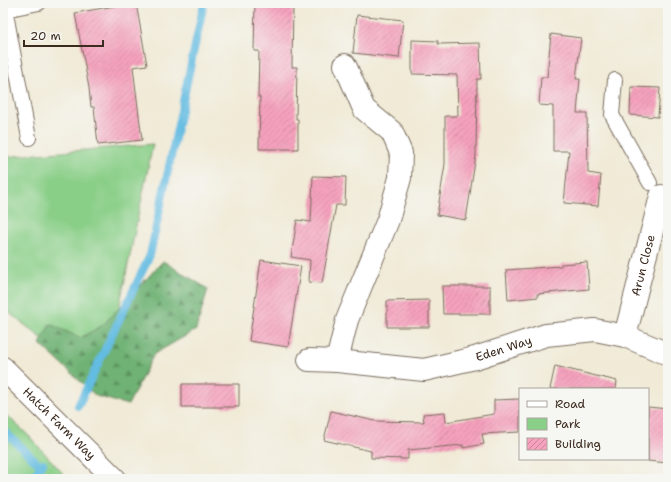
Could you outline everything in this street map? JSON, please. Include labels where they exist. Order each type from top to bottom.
[{"type":"street","points":[[337,361],[347,320],[388,220],[400,178],[400,153],[392,132],[364,109],[345,65]]},
{"type":"street","name":"Arun Close","points":[[626,336],[660,192]]},
{"type":"street","name":"Eden Way","points":[[309,360],[337,361],[424,370],[475,358],[546,335],[595,330],[626,336],[668,354]]},
{"type":"street","name":"Hatch Farm Way","points":[[3,368],[115,479]]},
{"type":"lane","points":[[29,138],[4,6],[39,3]]},
{"type":"lane","points":[[615,80],[612,114],[660,192]]},
{"type":"green space","points":[[153,144],[103,386],[3,308],[3,157]]},
{"type":"green space","points":[[163,261],[208,289],[196,330],[154,354],[128,405],[96,396],[40,344],[50,324],[80,338],[103,325]]},
{"type":"green space","points":[[3,412],[29,436],[68,479],[3,479]]},
{"type":"building","points":[[136,3],[147,65],[133,67],[142,140],[98,145],[94,107],[91,107],[89,88],[75,13]]},
{"type":"building","points":[[255,3],[293,3],[292,67],[297,67],[296,119],[298,119],[298,149],[259,149],[259,51],[254,51]]},
{"type":"building","points":[[357,15],[403,20],[399,58],[353,53]]},
{"type":"building","points":[[551,34],[581,38],[576,79],[580,79],[577,113],[587,113],[588,173],[601,175],[598,206],[564,203],[569,151],[553,151],[553,106],[539,105],[541,77],[547,77]]},
{"type":"building","points":[[412,40],[438,41],[438,44],[480,43],[481,79],[477,79],[476,155],[466,220],[437,215],[445,164],[445,116],[458,116],[457,75],[412,74]]},
{"type":"building","points":[[631,87],[660,88],[658,117],[630,115]]},
{"type":"building","points":[[313,176],[346,177],[345,205],[336,205],[322,283],[309,282],[310,260],[291,257],[297,220],[311,222]]},
{"type":"building","points":[[261,260],[301,266],[288,347],[249,341]]},
{"type":"building","points":[[587,262],[589,289],[537,294],[538,297],[508,300],[506,270],[561,266],[561,264]]},
{"type":"building","points":[[442,286],[490,286],[490,314],[443,314]]},
{"type":"building","points":[[429,300],[429,327],[387,327],[387,301]]},
{"type":"building","points":[[555,366],[617,381],[616,388],[550,388]]},
{"type":"building","points":[[182,384],[239,384],[239,407],[182,407]]},
{"type":"building","points":[[519,399],[519,432],[482,434],[484,444],[463,448],[463,445],[408,450],[408,459],[371,458],[371,451],[324,440],[331,411],[375,421],[424,422],[423,414],[445,412],[446,422],[494,414],[494,400]]},
{"type":"building","points":[[649,407],[668,409],[668,463],[648,461]]},
{"type":"waterway","points":[[78,406],[150,255],[204,3]]},
{"type":"waterway","points":[[3,430],[41,466]]},
{"type":"waterway","points":[[32,478],[43,463]]}]
